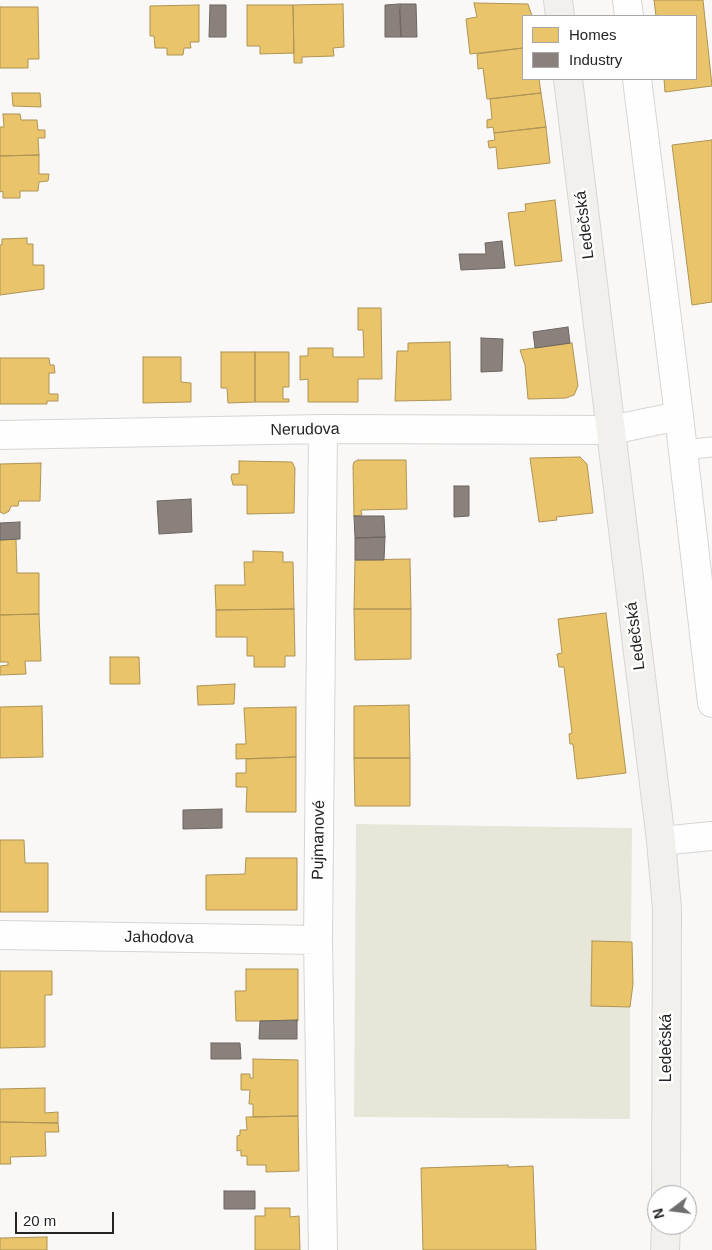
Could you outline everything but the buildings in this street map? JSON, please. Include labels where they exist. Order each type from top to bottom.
[{"type":"main road","points":[[558,0],[560,15]]},
{"type":"main road","name":"Ledečská","points":[[568,80],[661,841],[667,909],[666,1185]]},
{"type":"main road","points":[[666,1235],[666,1250]]},
{"type":"street","points":[[627,0],[629,15]]},
{"type":"street","points":[[637,80],[712,703]]},
{"type":"street","points":[[610,430],[679,416]]},
{"type":"street","name":"Nerudova","points":[[0,435],[323,429],[610,430]]},
{"type":"street","name":"Pujmanové","points":[[323,429],[318,940],[323,1250]]},
{"type":"street","points":[[661,841],[712,836]]},
{"type":"street","name":"Jahodova","points":[[0,935],[318,940]]},
{"type":"lane","points":[[683,450],[712,447]]},
{"type":"shaded area","points":[[356,824],[632,828],[631,941],[592,942],[591,1006],[630,1007],[630,1119],[354,1117]]}]
